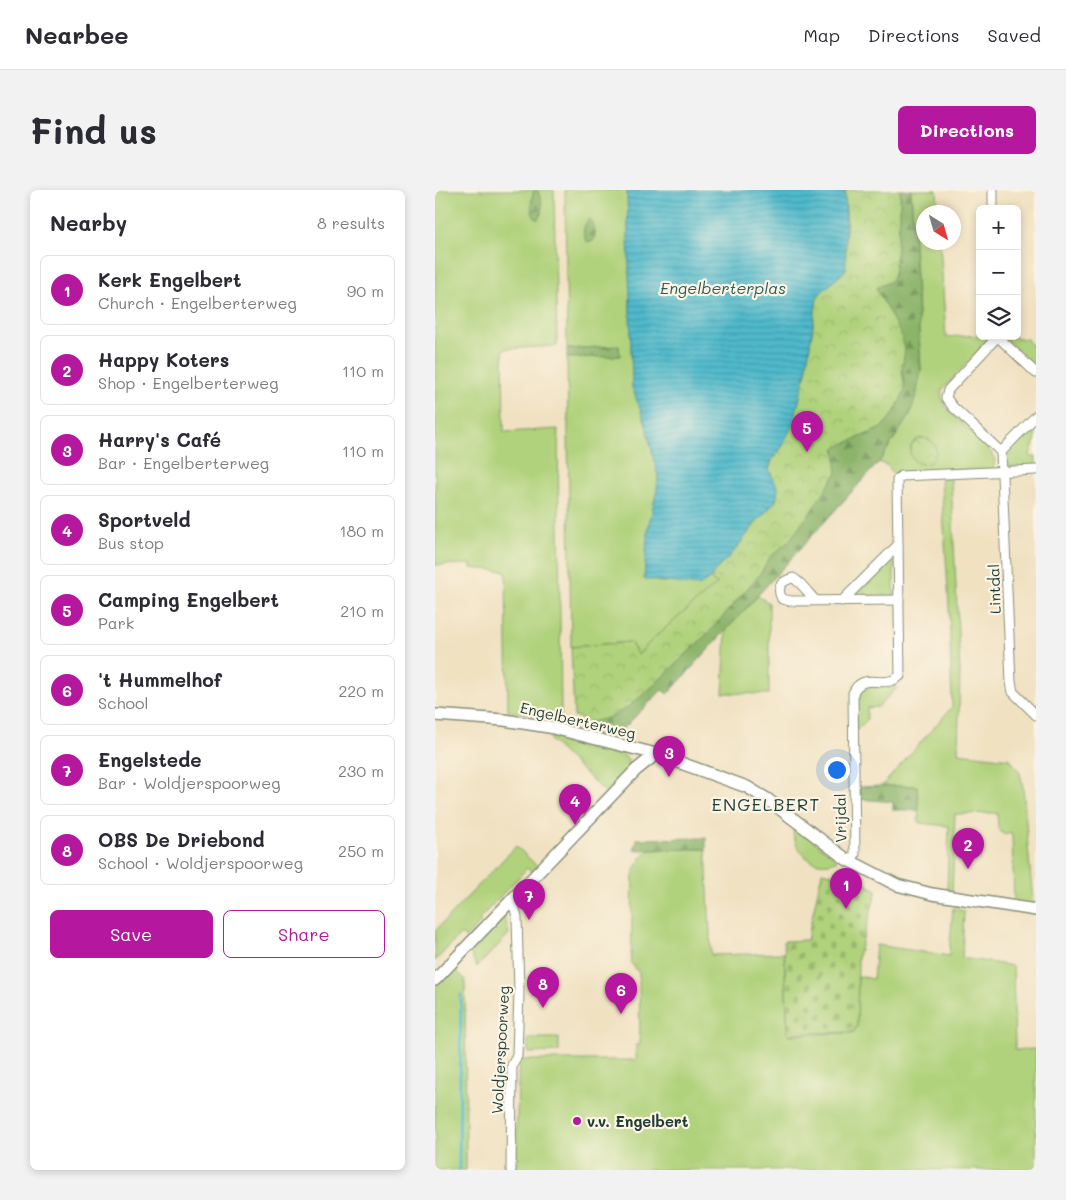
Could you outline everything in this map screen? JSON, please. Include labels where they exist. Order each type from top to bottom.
[{"type":"street","points":[[993,190],[993,205]]},
{"type":"street","points":[[995,340],[948,390],[946,398],[953,407],[1001,452],[1036,416]]},
{"type":"street","points":[[1001,340],[1036,373]]},
{"type":"street","name":"Lintdal","points":[[1001,452],[1011,682],[1013,692],[1036,714]]},
{"type":"street","name":"Vrijdal","points":[[851,862],[855,854],[853,692],[856,686],[865,682],[893,681],[900,676],[897,480],[901,476],[1036,470]]},
{"type":"street","points":[[842,601],[898,545]]},
{"type":"street","points":[[815,600],[899,600]]},
{"type":"street","name":"Engelberterweg","points":[[435,715],[504,720],[549,726],[656,754],[747,787],[767,799],[851,862],[897,885],[933,894],[1036,910]]},
{"type":"street","points":[[633,748],[636,770]]},
{"type":"street","points":[[435,980],[636,770],[656,754]]},
{"type":"street","name":"Woldjerspoorweg","points":[[510,902],[515,909],[517,917],[519,992],[517,1056],[512,1065],[511,1170]]},
{"type":"green space","points":[[435,190],[534,190],[532,208],[537,220],[542,212],[536,190],[554,190],[557,346],[503,349],[504,432],[558,429],[561,715],[559,719],[508,711],[506,571],[471,568],[471,564],[435,565]]},
{"type":"green space","points":[[534,190],[538,192],[542,203],[541,214],[537,220],[532,210]]},
{"type":"green space","points":[[565,190],[627,190],[632,387],[645,422],[658,476],[657,490],[648,528],[644,578],[661,582],[708,581],[711,578],[713,582],[719,583],[654,638],[638,655],[630,642],[571,647],[567,358],[620,355],[619,346],[567,349]]},
{"type":"green space","points":[[845,190],[900,190],[900,215],[894,274],[891,281],[876,288],[902,337],[905,349],[902,370],[905,390],[894,413],[881,428],[834,448],[837,472],[808,516],[788,542],[770,557],[760,574],[711,630],[653,686],[628,707],[611,717],[591,722],[574,716],[571,647],[630,642],[638,655],[654,638],[718,583],[713,582],[711,578],[714,572],[732,554],[758,520],[776,501],[778,488],[769,470],[772,460],[782,447],[806,372],[817,298],[822,290],[831,284],[847,227]]},
{"type":"green space","points":[[900,190],[911,190],[921,370],[910,414],[879,462],[668,694],[662,690],[618,734],[603,731],[590,724],[591,722],[611,717],[653,686],[711,630],[760,574],[770,557],[808,516],[837,472],[834,448],[881,428],[894,413],[905,385],[902,370],[905,349],[902,337],[876,288],[891,281],[894,274],[900,215]]},
{"type":"green space","points":[[911,190],[937,190],[938,205],[916,205],[916,250],[940,250],[946,337],[976,335],[976,340],[988,340],[942,390],[943,399],[947,408],[955,417],[991,452],[995,461],[993,469],[901,472],[894,475],[888,466],[879,462],[910,414],[921,370]]},
{"type":"green space","points":[[589,219],[593,223],[595,232],[593,241],[588,243],[584,231]]},
{"type":"green space","points":[[1027,339],[1036,353],[1036,369],[1007,340]]},
{"type":"green space","points":[[619,346],[620,356],[567,358],[567,349]]},
{"type":"green space","points":[[1036,423],[1036,439],[1030,457],[1036,457],[1036,466],[1012,467],[1007,463],[1007,455]]},
{"type":"green space","points":[[923,438],[932,442],[936,451],[932,460],[923,464],[914,460],[910,451],[914,442]]},
{"type":"green space","points":[[941,479],[951,479],[960,673],[958,753],[1010,759],[1020,773],[1023,787],[1033,904],[1014,901],[1012,834],[1003,834],[998,828],[997,813],[955,814],[952,894],[947,893],[949,826],[919,823],[917,786],[882,786],[952,707],[949,606]]},
{"type":"green space","points":[[894,556],[894,596],[855,595]]},
{"type":"green space","points":[[758,596],[769,603],[769,694],[723,693],[726,630]]},
{"type":"green space","points":[[870,687],[897,688],[878,707],[867,708],[867,720],[856,731],[858,699],[864,689]]},
{"type":"green space","points":[[551,735],[619,750],[628,760],[626,772],[605,792],[550,740]]},
{"type":"green space","points":[[917,786],[919,810],[893,810],[893,802],[859,799],[859,787]]},
{"type":"green space","points":[[797,828],[837,859],[836,861],[820,863],[807,858],[801,853],[794,839],[793,831]]},
{"type":"green space","points":[[706,838],[706,849],[634,850],[635,844],[637,844],[636,839]]},
{"type":"green space","points":[[516,846],[538,867],[532,872],[527,868],[479,919],[481,922],[466,938],[461,934],[435,961],[435,931]]},
{"type":"green space","points":[[706,849],[711,955],[784,953],[788,1035],[853,1033],[857,1026],[858,976],[873,979],[876,945],[949,956],[953,908],[964,911],[962,958],[1013,966],[1015,1050],[1036,1049],[1036,1170],[515,1170],[519,1060],[636,1060],[636,1045],[640,1045],[639,973],[631,963],[634,872],[641,859],[649,850]]},
{"type":"green space","points":[[822,872],[858,880],[877,890],[858,956],[857,1026],[853,1032],[794,1033],[788,1035],[784,941],[807,940]]},
{"type":"green space","points":[[504,915],[509,934],[477,967],[469,951]]},
{"type":"green space","points":[[453,967],[465,979],[466,1170],[435,1170],[435,986]]},
{"type":"green space","points":[[528,1038],[559,1038],[559,1052],[528,1053]]},
{"type":"water","name":"Engelberterplas","points":[[627,190],[845,190],[846,269],[817,298],[806,372],[794,422],[782,447],[772,460],[769,470],[778,488],[776,501],[758,520],[732,554],[714,572],[711,578],[699,586],[644,579],[648,528],[657,490],[658,476],[645,422],[632,387]]},
{"type":"waterway","points":[[459,1170],[461,995]]},
{"type":"place","name":"Camping Engelbert","points":[[807,452]]},
{"type":"place","name":"Harry's Café","points":[[669,777]]},
{"type":"place","name":"Sportveld","points":[[575,825]]},
{"type":"place","name":"Happy Koters","points":[[968,869]]},
{"type":"place","name":"Kerk Engelbert","points":[[846,909]]},
{"type":"place","name":"Engelstede","points":[[529,920]]},
{"type":"place","name":"OBS De Driebond","points":[[543,1008]]},
{"type":"place","name":"'t Hummelhof","points":[[621,1014]]},
{"type":"place","name":"v.v. Engelbert","points":[[577,1121]]},
{"type":"district","name":"ENGELBERT","points":[[766,804]]}]
